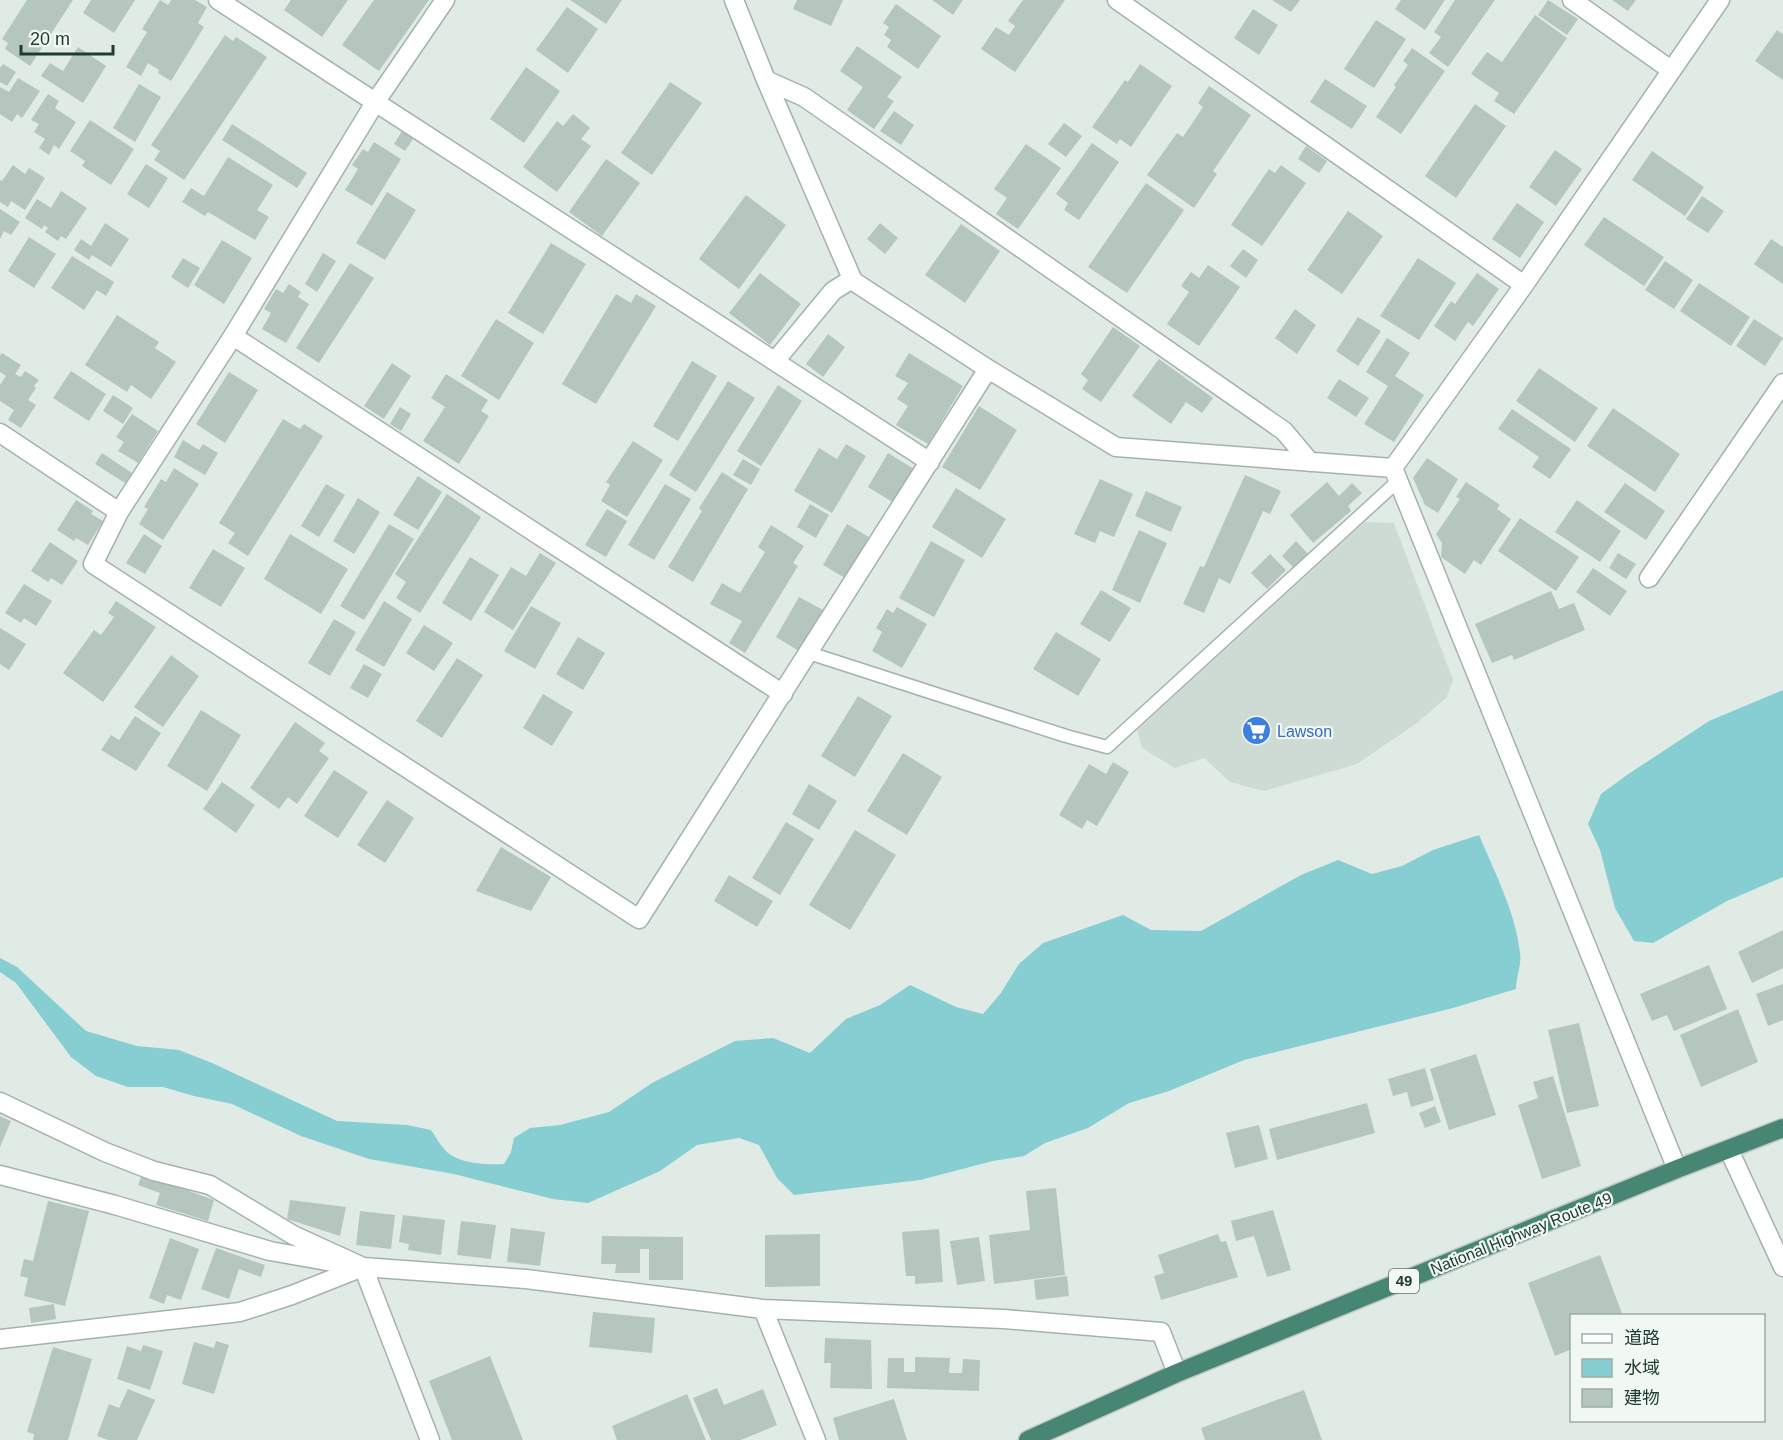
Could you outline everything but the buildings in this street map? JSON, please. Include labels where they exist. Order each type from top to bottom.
[{"type":"highway","name":"National Highway Route 49","points":[[1028,1440],[1177,1373],[1783,1128]]},
{"type":"street","points":[[218,0],[930,462]]},
{"type":"street","points":[[445,0],[376,101],[232,336],[119,512],[93,564],[639,919],[988,369]]},
{"type":"street","points":[[734,0],[852,279],[988,369],[1116,447],[1311,462],[1396,474]]},
{"type":"street","points":[[1118,0],[1524,285]]},
{"type":"street","points":[[1572,0],[1671,70]]},
{"type":"street","points":[[1396,474],[1720,0]]},
{"type":"street","points":[[766,80],[804,97],[1284,431],[1311,462]]},
{"type":"street","points":[[775,361],[833,291],[852,279]]},
{"type":"street","points":[[232,336],[783,694]]},
{"type":"street","points":[[1648,578],[1783,383]]},
{"type":"street","points":[[0,433],[119,512]]},
{"type":"street","points":[[1396,474],[1677,1169]]},
{"type":"street","points":[[0,1102],[105,1152],[153,1171],[210,1185],[294,1235],[363,1268],[430,1440]]},
{"type":"street","points":[[1730,1150],[1783,1266]]},
{"type":"street","points":[[0,1175],[115,1205],[270,1251],[363,1268],[526,1279],[763,1309],[1004,1319],[1161,1332],[1177,1373]]},
{"type":"street","points":[[0,1339],[240,1312],[363,1268]]},
{"type":"street","points":[[763,1309],[816,1440]]},
{"type":"lane","points":[[809,653],[1066,736],[1107,747],[1396,474]]},
{"type":"shaded area","points":[[1365,522],[1394,523],[1453,680],[1446,698],[1417,723],[1357,764],[1264,791],[1230,782],[1204,758],[1175,768],[1142,748],[1137,730]]},
{"type":"water","points":[[1783,690],[1783,877],[1727,901],[1653,943],[1634,941],[1615,908],[1600,850],[1588,824],[1601,794],[1709,721]]},
{"type":"water","points":[[1479,835],[1504,892],[1518,938],[1520,957],[1516,989],[1453,1008],[1244,1060],[1169,1091],[1129,1103],[1088,1128],[1045,1143],[1024,1156],[993,1161],[920,1180],[794,1195],[777,1178],[759,1145],[739,1138],[697,1145],[660,1171],[588,1203],[553,1199],[454,1174],[369,1159],[301,1136],[232,1104],[163,1087],[128,1087],[96,1076],[71,1057],[16,983],[0,972],[0,958],[17,967],[86,1031],[137,1046],[179,1050],[337,1121],[407,1125],[431,1130],[443,1148],[453,1157],[475,1163],[504,1164],[511,1152],[514,1138],[530,1128],[560,1125],[609,1112],[652,1083],[735,1041],[773,1038],[810,1053],[846,1019],[880,1005],[910,985],[956,1007],[983,1014],[1001,993],[1019,964],[1043,943],[1123,915],[1151,930],[1201,931],[1301,875],[1338,860],[1372,874],[1402,866],[1433,850]]},
{"type":"place","name":"Lawson","points":[[1256,731]]}]
